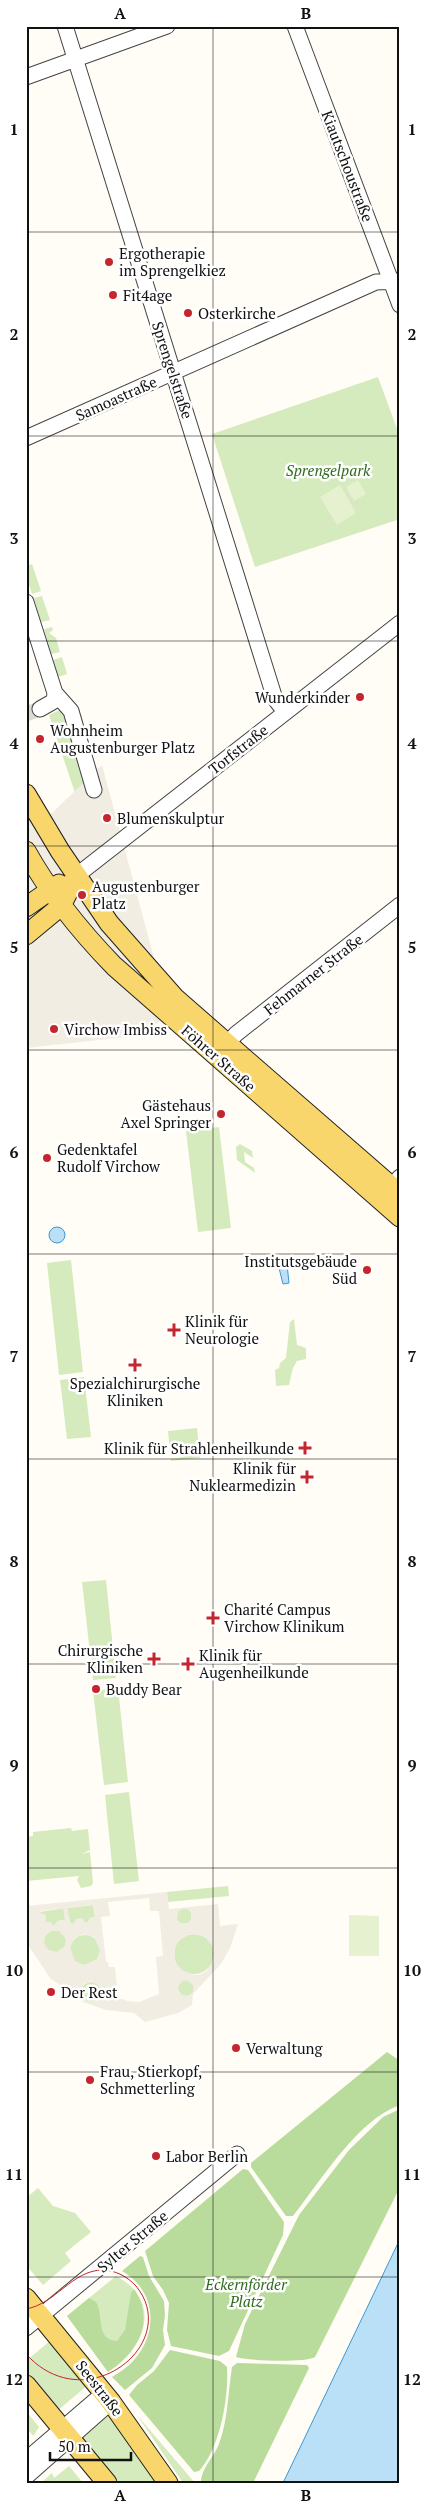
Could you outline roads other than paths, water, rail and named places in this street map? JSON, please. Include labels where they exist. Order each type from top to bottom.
[{"type":"main road","name":"Föhrer Straße","points":[[26,794],[76,876],[109,923],[175,998],[397,1186]]},
{"type":"main road","name":"Föhrer Straße","points":[[26,851],[61,906],[114,966],[400,1217]]},
{"type":"main road","points":[[26,907],[49,889],[76,876]]},
{"type":"main road","points":[[26,935],[61,906],[76,876]]},
{"type":"main road","name":"Seestraße","points":[[26,2298],[108,2397],[168,2483]]},
{"type":"main road","points":[[26,2385],[108,2483]]},
{"type":"street","name":"Sprengelstraße","points":[[64,26],[174,371],[275,699],[285,712]]},
{"type":"street","points":[[26,77],[166,26]]},
{"type":"street","name":"Kiautschoustraße","points":[[295,26],[395,280],[400,305]]},
{"type":"street","name":"Samoastraße","points":[[26,438],[369,285],[395,280]]},
{"type":"street","points":[[26,602],[55,693],[54,701],[50,706],[40,709]]},
{"type":"street","name":"Torfstraße","points":[[76,876],[400,623]]},
{"type":"street","points":[[55,693],[71,710],[94,790]]},
{"type":"street","name":"Fehmarner Straße","points":[[227,1044],[236,1034],[400,905]]},
{"type":"street","name":"Sylter Straße","points":[[26,2328],[237,2154]]},
{"type":"street","points":[[26,2460],[66,2433],[108,2397]]},
{"type":"street","points":[[26,2477],[66,2433]]},
{"type":"water","points":[[57,1227],[63,1229],[65,1235],[63,1241],[57,1243],[51,1241],[49,1235],[51,1229]]},
{"type":"water","points":[[281,1259],[287,1264],[289,1283],[283,1284],[279,1268],[275,1268],[274,1260]]},
{"type":"water","points":[[400,2239],[400,2483],[283,2483]]},
{"type":"tunnel","points":[[26,714],[40,709]]},
{"type":"tram line","points":[[26,2309],[46,2301],[82,2275],[92,2271],[103,2270],[117,2273],[133,2283],[147,2308],[147,2330],[138,2350],[121,2367],[100,2377],[75,2380],[50,2373],[26,2354]]},
{"type":"place","name":"Ergotherapie im Sprengelkiez","points":[[109,262]]},
{"type":"place","name":"Fit4age","points":[[113,295]]},
{"type":"place","name":"Osterkirche","points":[[188,313]]},
{"type":"place","name":"Wunderkinder","points":[[360,697]]},
{"type":"place","name":"Wohnheim Augustenburger Platz","points":[[40,739]]},
{"type":"place","name":"Blumenskulptur","points":[[107,818]]},
{"type":"place","name":"Augustenburger Platz","points":[[82,895]]},
{"type":"place","name":"Virchow Imbiss","points":[[54,1029]]},
{"type":"place","name":"Gästehaus Axel Springer","points":[[221,1114]]},
{"type":"place","name":"Gedenktafel Rudolf Virchow","points":[[47,1158]]},
{"type":"place","name":"Institutsgebäude Süd","points":[[367,1270]]},
{"type":"place","name":"Klinik für Neurologie","points":[[174,1330]]},
{"type":"place","name":"Spezialchirurgische Kliniken","points":[[135,1365]]},
{"type":"place","name":"Klinik für Strahlenheilkunde","points":[[305,1448]]},
{"type":"place","name":"Klinik für Nuklearmedizin","points":[[307,1477]]},
{"type":"place","name":"Charité Campus Virchow Klinikum","points":[[213,1618]]},
{"type":"place","name":"Chirurgische Kliniken","points":[[154,1659]]},
{"type":"place","name":"Klinik für Augenheilkunde","points":[[188,1664]]},
{"type":"place","name":"Buddy Bear","points":[[96,1689]]},
{"type":"place","name":"Der Rest","points":[[51,1992]]},
{"type":"place","name":"Verwaltung","points":[[236,2048]]},
{"type":"place","name":"Frau, Stierkopf, Schmetterling","points":[[90,2080]]},
{"type":"place","name":"Labor Berlin","points":[[156,2156]]},
{"type":"park label","name":"Sprengelpark","points":[[328,470]]},
{"type":"park label","name":"Eckernförder Platz","points":[[246,2292]]}]
